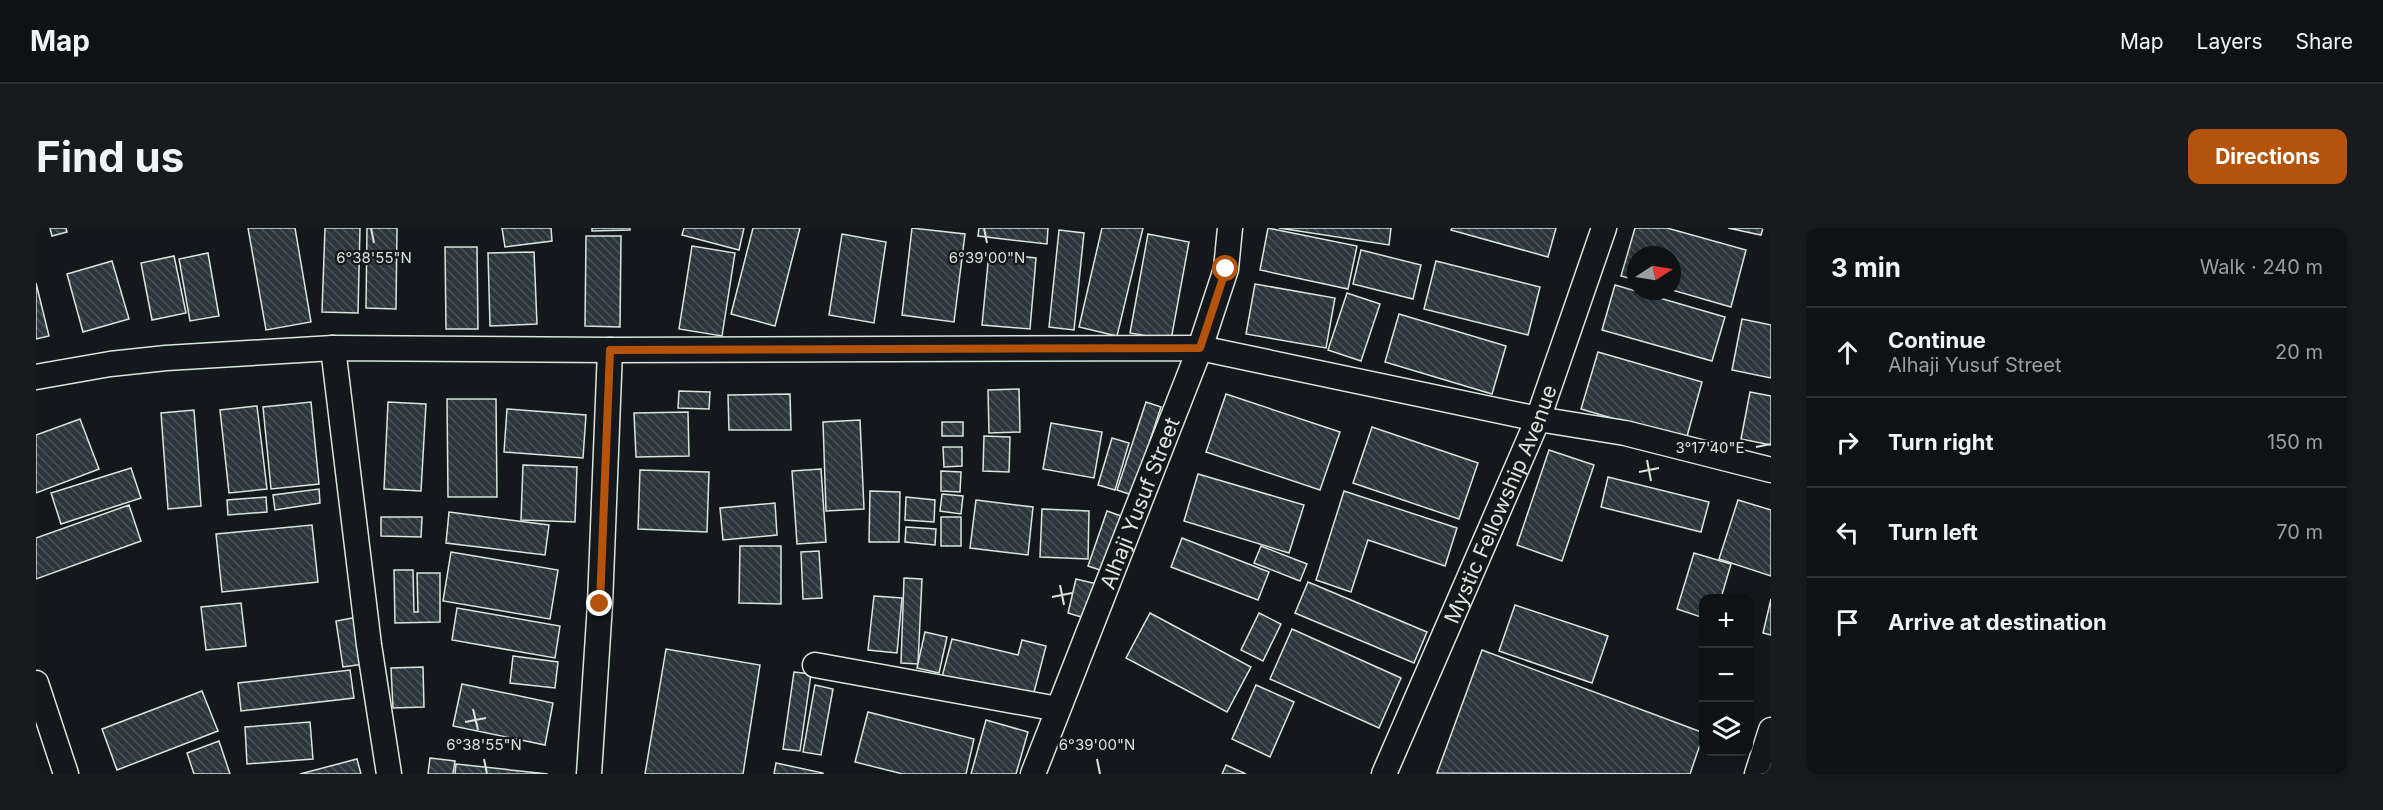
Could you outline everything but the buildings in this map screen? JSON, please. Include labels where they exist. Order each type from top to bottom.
[{"type":"street","name":"Alhaji Yusuf Street","points":[[1032,774],[1200,348],[1226,269],[1230,228]]},
{"type":"street","name":"Mystic Fellowship Avenue","points":[[1384,774],[1538,419],[1604,228]]},
{"type":"street","points":[[36,377],[166,357],[333,348],[610,350],[1200,348],[1538,419],[1625,433],[1771,470]]},
{"type":"street","points":[[333,348],[369,645],[389,774]]},
{"type":"street","points":[[589,774],[600,604],[610,350]]},
{"type":"street","points":[[815,664],[1058,709]]},
{"type":"street","points":[[36,686],[66,774]]},
{"type":"street","points":[[1756,774],[1771,730]]},
{"type":"route","points":[[600,604],[610,350],[1200,348],[1226,269]]}]
